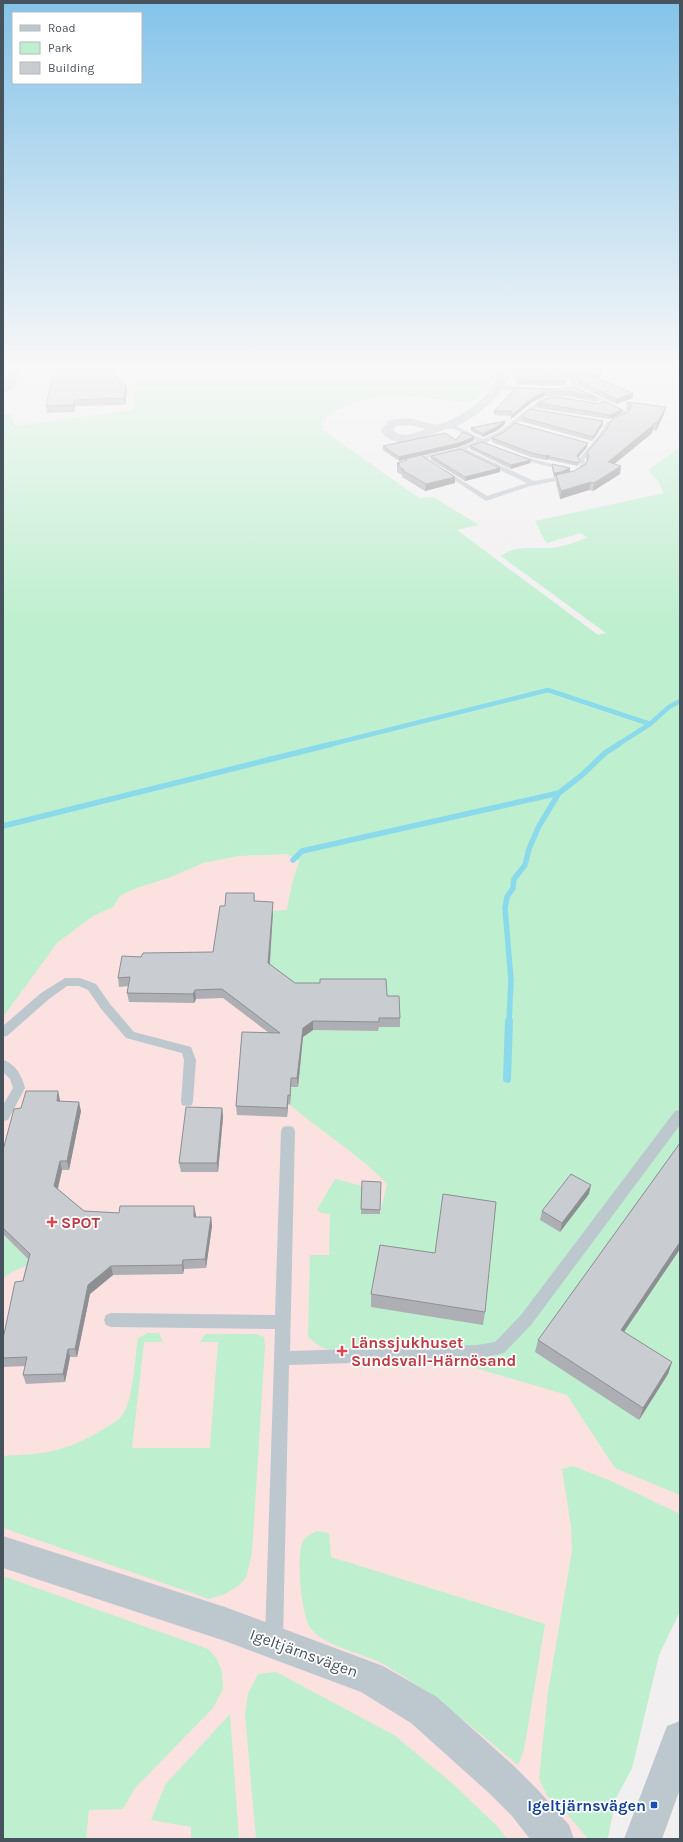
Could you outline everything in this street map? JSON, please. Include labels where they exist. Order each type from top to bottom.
[{"type":"street","name":"Igeltjärnsvägen","points":[[3,1552],[225,1624],[371,1678],[424,1710],[502,1780],[525,1803],[555,1839]]},
{"type":"street","points":[[643,1839],[680,1740]]},
{"type":"lane","points":[[403,462],[453,451]]},
{"type":"lane","points":[[465,451],[533,483]]},
{"type":"lane","points":[[435,466],[486,499],[533,483],[560,479],[580,470],[584,464],[581,460],[586,451]]},
{"type":"lane","points":[[514,456],[548,466],[580,470]]},
{"type":"lane","points":[[422,458],[428,462]]},
{"type":"lane","points":[[3,1033],[45,996],[65,982],[80,982],[92,987],[106,1007],[130,1035],[187,1050],[190,1060],[187,1101]]},
{"type":"lane","points":[[3,1065],[16,1076],[19,1088],[3,1116]]},
{"type":"lane","points":[[281,1358],[477,1352],[499,1348],[526,1320],[680,1115]]},
{"type":"lane","points":[[274,1642],[288,1131]]},
{"type":"lane","points":[[112,1320],[283,1322]]},
{"type":"shaded area","name":"Länssjukhuset Sundsvall-Härnösand","points":[[287,854],[299,862],[292,884],[680,1047],[680,1611],[659,1655],[632,1768],[616,1798],[608,1837],[605,1839],[3,1839],[3,1017],[57,943],[93,916],[113,907],[120,896],[134,889],[171,877],[203,863],[239,856]]},
{"type":"green space","points":[[3,451],[353,451],[419,498],[433,497],[479,525],[457,530],[598,635],[606,633],[501,556],[512,550],[550,548],[587,538],[581,533],[547,543],[535,521],[664,493],[658,481],[648,470],[674,451],[680,451],[680,1495],[615,1468],[567,1395],[418,1351],[331,1350],[321,1347],[308,1337],[310,1255],[329,1255],[330,1214],[321,1213],[317,1210],[335,1179],[362,1186],[380,1214],[387,1184],[365,1163],[290,1105],[291,1087],[298,1087],[303,1037],[313,1030],[378,1031],[379,1027],[400,1027],[295,992],[264,969],[273,911],[287,910],[292,884],[299,861],[287,854],[239,856],[203,863],[171,877],[134,889],[120,896],[113,907],[93,916],[57,943],[3,1017]]},
{"type":"green space","points":[[3,1234],[32,1263],[3,1278]]},
{"type":"green space","points":[[148,1333],[159,1333],[163,1342],[144,1342],[132,1448],[210,1448],[218,1342],[200,1342],[205,1334],[256,1334],[264,1337],[265,1346],[252,1553],[246,1578],[238,1586],[225,1594],[209,1599],[3,1528],[3,1456],[43,1453],[66,1447],[89,1437],[117,1421],[124,1413],[130,1398],[138,1338]]},
{"type":"green space","points":[[573,1466],[611,1481],[680,1514],[680,1611],[659,1655],[632,1768],[616,1798],[608,1837],[605,1839],[588,1839],[569,1816],[548,1797],[539,1779],[548,1692],[572,1551],[571,1526],[562,1469]]},
{"type":"green space","points":[[317,1531],[329,1533],[331,1557],[545,1624],[524,1750],[518,1765],[454,1712],[403,1676],[385,1665],[328,1642],[312,1630],[308,1624],[302,1600],[300,1585],[300,1557],[301,1546],[304,1539]]},
{"type":"green space","points":[[3,1576],[208,1649],[217,1659],[222,1672],[223,1689],[213,1708],[135,1788],[123,1809],[89,1810],[86,1839],[3,1839]]},
{"type":"green space","points":[[276,1672],[394,1735],[453,1784],[497,1826],[507,1839],[256,1839],[245,1714],[248,1694],[258,1674]]},
{"type":"green space","points":[[230,1714],[239,1839],[191,1839],[191,1827],[151,1820],[165,1785]]},
{"type":"building","points":[[390,451],[425,451],[399,457]]},
{"type":"building","points":[[452,451],[464,451],[500,468],[465,477],[431,456]]},
{"type":"building","points":[[481,451],[506,451],[531,460],[511,465]]},
{"type":"building","points":[[527,451],[581,451],[577,455],[580,461],[579,463],[550,457],[549,455],[546,456]]},
{"type":"building","points":[[621,451],[608,462],[621,466],[594,483],[591,482],[561,491],[556,475],[574,471],[586,464],[589,457],[587,452]]},
{"type":"building","points":[[421,455],[455,477],[426,484],[402,470],[404,470],[397,465],[400,464],[397,463],[407,460],[405,459]]},
{"type":"building","points":[[552,464],[570,468],[554,473]]},
{"type":"building","points":[[226,893],[254,893],[254,901],[273,902],[268,963],[295,983],[320,983],[320,979],[386,979],[387,996],[399,996],[400,1018],[379,1018],[379,1022],[313,1021],[303,1028],[297,1078],[291,1078],[290,1096],[288,1095],[287,1108],[236,1106],[242,1032],[280,1033],[222,989],[195,990],[193,994],[127,993],[130,977],[118,978],[122,956],[141,957],[143,953],[213,952],[220,906],[225,906]]},
{"type":"building","points":[[26,1091],[58,1091],[57,1101],[79,1102],[67,1161],[60,1161],[54,1186],[84,1211],[119,1213],[120,1206],[194,1206],[194,1217],[211,1217],[205,1259],[183,1260],[182,1265],[111,1266],[88,1285],[75,1349],[68,1349],[63,1374],[23,1375],[27,1357],[3,1358],[3,1339],[15,1282],[23,1281],[30,1254],[3,1228],[3,1150],[14,1109],[21,1108]]},
{"type":"building","points":[[186,1107],[222,1108],[217,1163],[179,1163]]},
{"type":"building","points":[[680,1143],[680,1242],[621,1330],[672,1362],[643,1408],[538,1340]]},
{"type":"building","points":[[571,1174],[591,1185],[562,1223],[542,1211]]},
{"type":"building","points":[[362,1181],[381,1182],[380,1210],[361,1209]]},
{"type":"building","points":[[443,1194],[496,1202],[485,1312],[371,1294],[380,1245],[435,1253]]},
{"type":"waterway","points":[[332,744],[548,690],[650,724]]},
{"type":"waterway","points":[[650,724],[669,707],[680,701]]},
{"type":"waterway","points":[[617,745],[650,724]]},
{"type":"waterway","points":[[3,826],[332,744]]},
{"type":"waterway","points":[[328,745],[332,744]]},
{"type":"waterway","points":[[559,793],[582,775],[605,753],[619,744]]},
{"type":"waterway","points":[[293,860],[302,851],[559,793]]},
{"type":"waterway","points":[[509,1022],[511,980],[505,908],[507,897],[513,888],[514,879],[525,865],[529,849],[539,826],[559,793]]},
{"type":"waterway","points":[[507,1079],[509,1021]]},
{"type":"place","name":"SPOT","points":[[52,1222]]},
{"type":"place","name":"Länssjukhuset Sundsvall-Härnösand","points":[[342,1351]]},
{"type":"place","name":"Igeltjärnsvägen","points":[[654,1805]]}]
